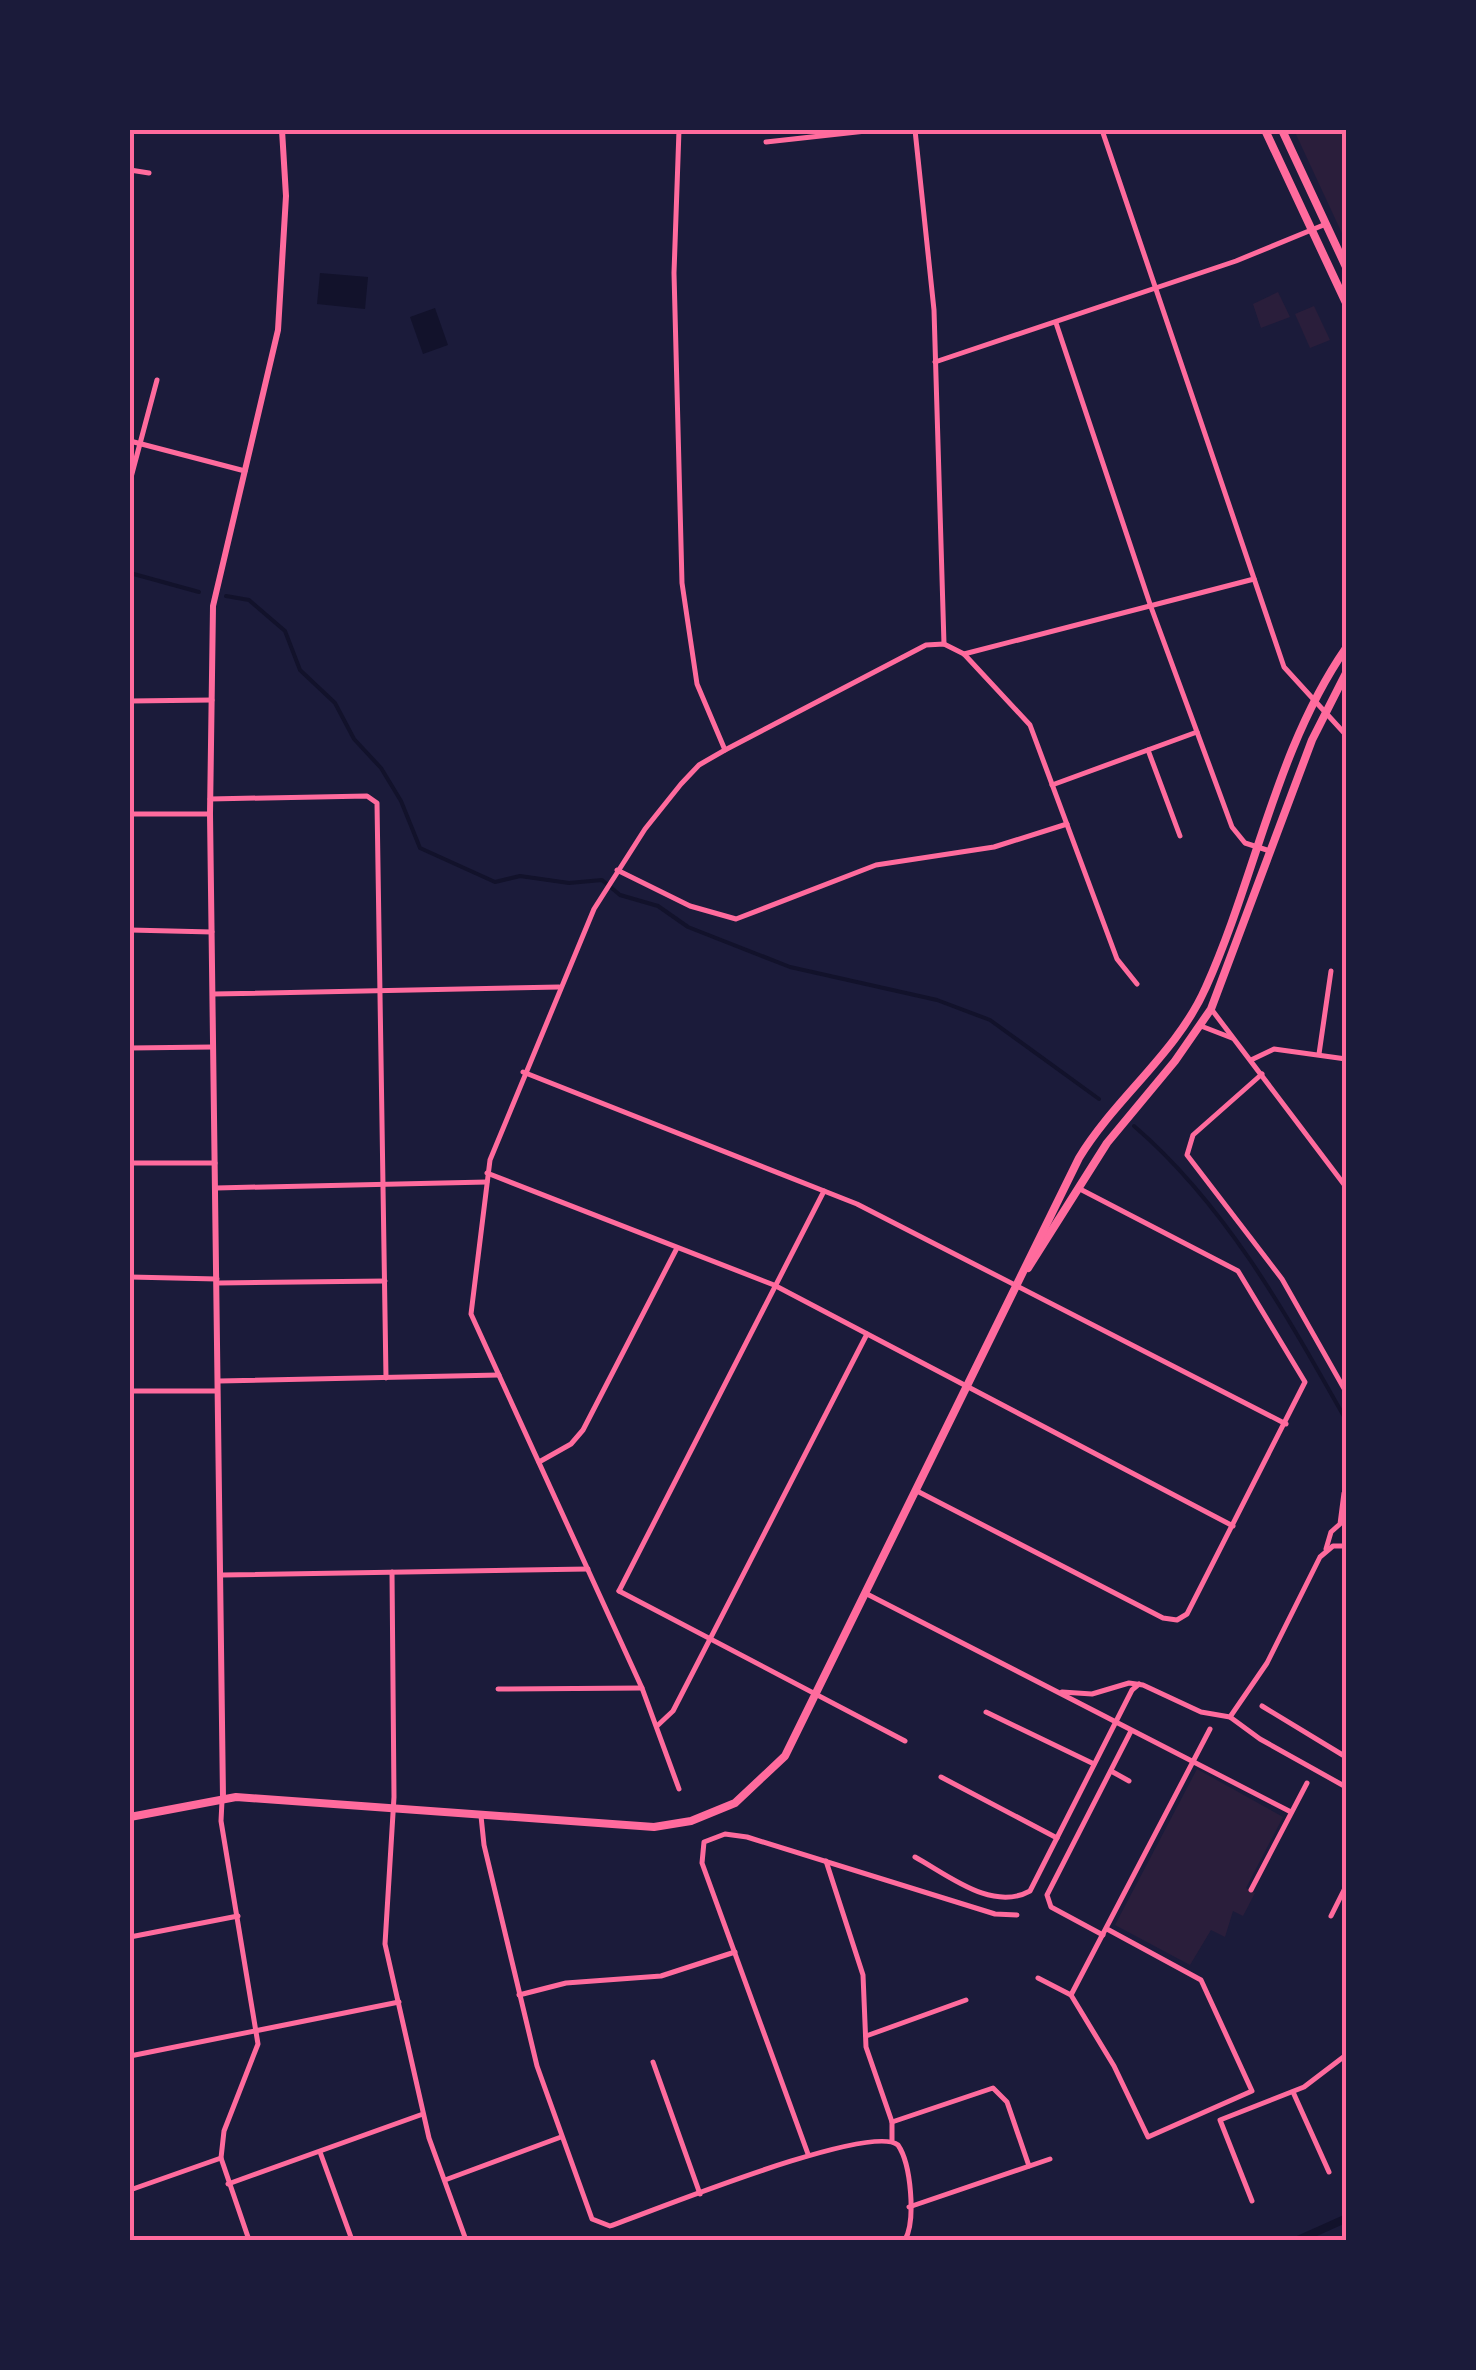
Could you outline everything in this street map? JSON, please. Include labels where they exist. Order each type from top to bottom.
[{"type":"main road","points":[[1265,130],[1346,303]]},
{"type":"main road","points":[[1282,130],[1346,267]]},
{"type":"main road","points":[[130,1817],[222,1798],[638,1827],[678,1824],[712,1814],[747,1795],[778,1765],[1094,1133],[1174,1041],[1200,1000],[1314,698],[1346,648]]},
{"type":"main road","points":[[1018,1282],[1107,1143],[1211,1009],[1324,710],[1346,673]]},
{"type":"street","points":[[249,2240],[221,2158],[227,2121],[257,2049],[257,2031],[221,1822],[222,1575],[210,814],[213,606],[279,319],[286,196],[282,130]]},
{"type":"street","points":[[678,130],[674,272],[682,583],[697,684],[725,750]]},
{"type":"street","points":[[766,142],[875,130]]},
{"type":"street","points":[[915,130],[935,362],[944,644]]},
{"type":"street","points":[[1102,130],[1286,674],[1346,734]]},
{"type":"street","points":[[130,170],[149,173]]},
{"type":"street","points":[[935,362],[1156,288],[1326,224]]},
{"type":"street","points":[[1056,323],[1151,607],[1232,828],[1238,838],[1272,852]]},
{"type":"street","points":[[130,481],[158,380]]},
{"type":"street","points":[[130,441],[245,471]]},
{"type":"street","points":[[964,654],[1254,579]]},
{"type":"street","points":[[679,1790],[642,1688],[470,1307],[488,1173],[523,1072],[600,900],[616,872],[689,775],[725,750],[926,644],[944,644],[964,654],[1026,720],[1117,959],[1137,984]]},
{"type":"street","points":[[130,701],[212,700]]},
{"type":"street","points":[[1052,784],[1197,732]]},
{"type":"street","points":[[1148,750],[1180,836]]},
{"type":"street","points":[[210,800],[367,796],[375,799],[386,1378]]},
{"type":"street","points":[[130,814],[210,814]]},
{"type":"street","points":[[616,872],[680,902],[736,919],[876,865],[994,847],[1067,824]]},
{"type":"street","points":[[130,930],[212,932]]},
{"type":"street","points":[[1319,1054],[1331,971]]},
{"type":"street","points":[[212,994],[559,987]]},
{"type":"street","points":[[1211,1009],[1346,1187]]},
{"type":"street","points":[[1201,1026],[1234,1040]]},
{"type":"street","points":[[130,1048],[214,1047]]},
{"type":"street","points":[[1251,1060],[1274,1049],[1346,1060]]},
{"type":"street","points":[[523,1072],[824,1191],[1018,1282],[1286,1424]]},
{"type":"street","points":[[1262,1074],[1194,1135],[1186,1155],[1273,1266],[1346,1392]]},
{"type":"street","points":[[130,1163],[215,1163]]},
{"type":"street","points":[[488,1173],[774,1285],[1232,1526]]},
{"type":"street","points":[[216,1188],[487,1182]]},
{"type":"street","points":[[914,1489],[1164,1618],[1176,1620],[1187,1614],[1305,1382],[1238,1271],[1078,1188]]},
{"type":"street","points":[[602,1598],[619,1591],[824,1191]]},
{"type":"street","points":[[540,1462],[571,1444],[583,1430],[677,1248]]},
{"type":"street","points":[[130,1277],[384,1281]]},
{"type":"street","points":[[656,1726],[673,1711],[867,1334]]},
{"type":"street","points":[[218,1381],[499,1375]]},
{"type":"street","points":[[130,1391],[218,1391]]},
{"type":"street","points":[[1230,1717],[1267,1664],[1326,1550],[1330,1532],[1343,1526],[1344,1493]]},
{"type":"street","points":[[1326,1550],[1346,1546]]},
{"type":"street","points":[[222,1575],[588,1569]]},
{"type":"street","points":[[392,1572],[394,1810],[386,1944],[424,2114],[466,2240]]},
{"type":"street","points":[[619,1591],[905,1741]]},
{"type":"street","points":[[862,1592],[1291,1812]]},
{"type":"street","points":[[1054,1691],[1092,1694],[1139,1684],[1201,1712],[1230,1717],[1346,1787]]},
{"type":"street","points":[[914,1857],[986,1894],[1016,1898],[1034,1887],[1128,1696],[1139,1684]]},
{"type":"street","points":[[1120,1686],[1128,1696]]},
{"type":"street","points":[[498,1689],[642,1688]]},
{"type":"street","points":[[1262,1706],[1346,1758]]},
{"type":"street","points":[[986,1712],[1094,1764]]},
{"type":"street","points":[[1072,1995],[1210,1729]]},
{"type":"street","points":[[1038,1978],[1072,1995],[1114,2066],[1148,2137],[1252,2091],[1202,1980],[1051,1907],[1047,1899],[1132,1731]]},
{"type":"street","points":[[1111,1771],[1130,1781]]},
{"type":"street","points":[[941,1778],[1057,1838]]},
{"type":"street","points":[[1251,1890],[1307,1783]]},
{"type":"street","points":[[481,1816],[484,1846],[519,1994],[561,2137],[588,2210],[598,2224],[610,2226],[808,2154],[892,2140]]},
{"type":"street","points":[[808,2154],[700,1854],[709,1839],[726,1834],[747,1837],[995,1914],[1017,1915]]},
{"type":"street","points":[[826,1861],[864,1975],[866,2036],[892,2122],[892,2140],[904,2157],[909,2207],[905,2240]]},
{"type":"street","points":[[1332,1916],[1346,1886]]},
{"type":"street","points":[[130,1937],[238,1916]]},
{"type":"street","points":[[519,1994],[566,1983],[661,1976],[735,1952]]},
{"type":"street","points":[[866,2036],[966,2000]]},
{"type":"street","points":[[130,2056],[398,2002]]},
{"type":"street","points":[[1252,2201],[1219,2122],[1293,2092],[1323,2076],[1346,2055]]},
{"type":"street","points":[[653,2062],[700,2194]]},
{"type":"street","points":[[892,2122],[993,2088],[1007,2102],[1029,2166]]},
{"type":"street","points":[[1293,2092],[1330,2172]]},
{"type":"street","points":[[228,2184],[424,2114]]},
{"type":"street","points":[[445,2180],[561,2137]]},
{"type":"street","points":[[320,2152],[352,2240]]},
{"type":"street","points":[[130,2190],[221,2158]]},
{"type":"street","points":[[909,2207],[1050,2159]]},
{"type":"shaded area","points":[[1294,130],[1346,130],[1346,242]]},
{"type":"shaded area","points":[[320,273],[368,277],[365,309],[317,304]]},
{"type":"shaded area","points":[[1278,292],[1290,317],[1261,328],[1253,304]]},
{"type":"shaded area","points":[[1314,306],[1330,340],[1310,348],[1295,314]]},
{"type":"shaded area","points":[[435,308],[448,345],[423,354],[410,317]]},
{"type":"shaded area","points":[[1197,1769],[1283,1817],[1246,1888],[1255,1893],[1243,1916],[1233,1911],[1225,1937],[1211,1930],[1190,1965],[1115,1925]]},
{"type":"shaded area","points":[[1346,2214],[1346,2223],[1308,2240],[1288,2240]]},
{"type":"waterway","points":[[130,573],[199,592]]},
{"type":"waterway","points":[[226,596],[249,600],[285,631],[300,670],[335,703],[354,739],[381,768],[401,801],[420,848],[495,882],[520,876],[569,883],[602,880],[620,895],[658,906],[688,927],[790,967],[937,1000],[990,1020],[1099,1099]]},
{"type":"waterway","points":[[1134,1126],[1198,1191],[1253,1264],[1346,1420]]}]
